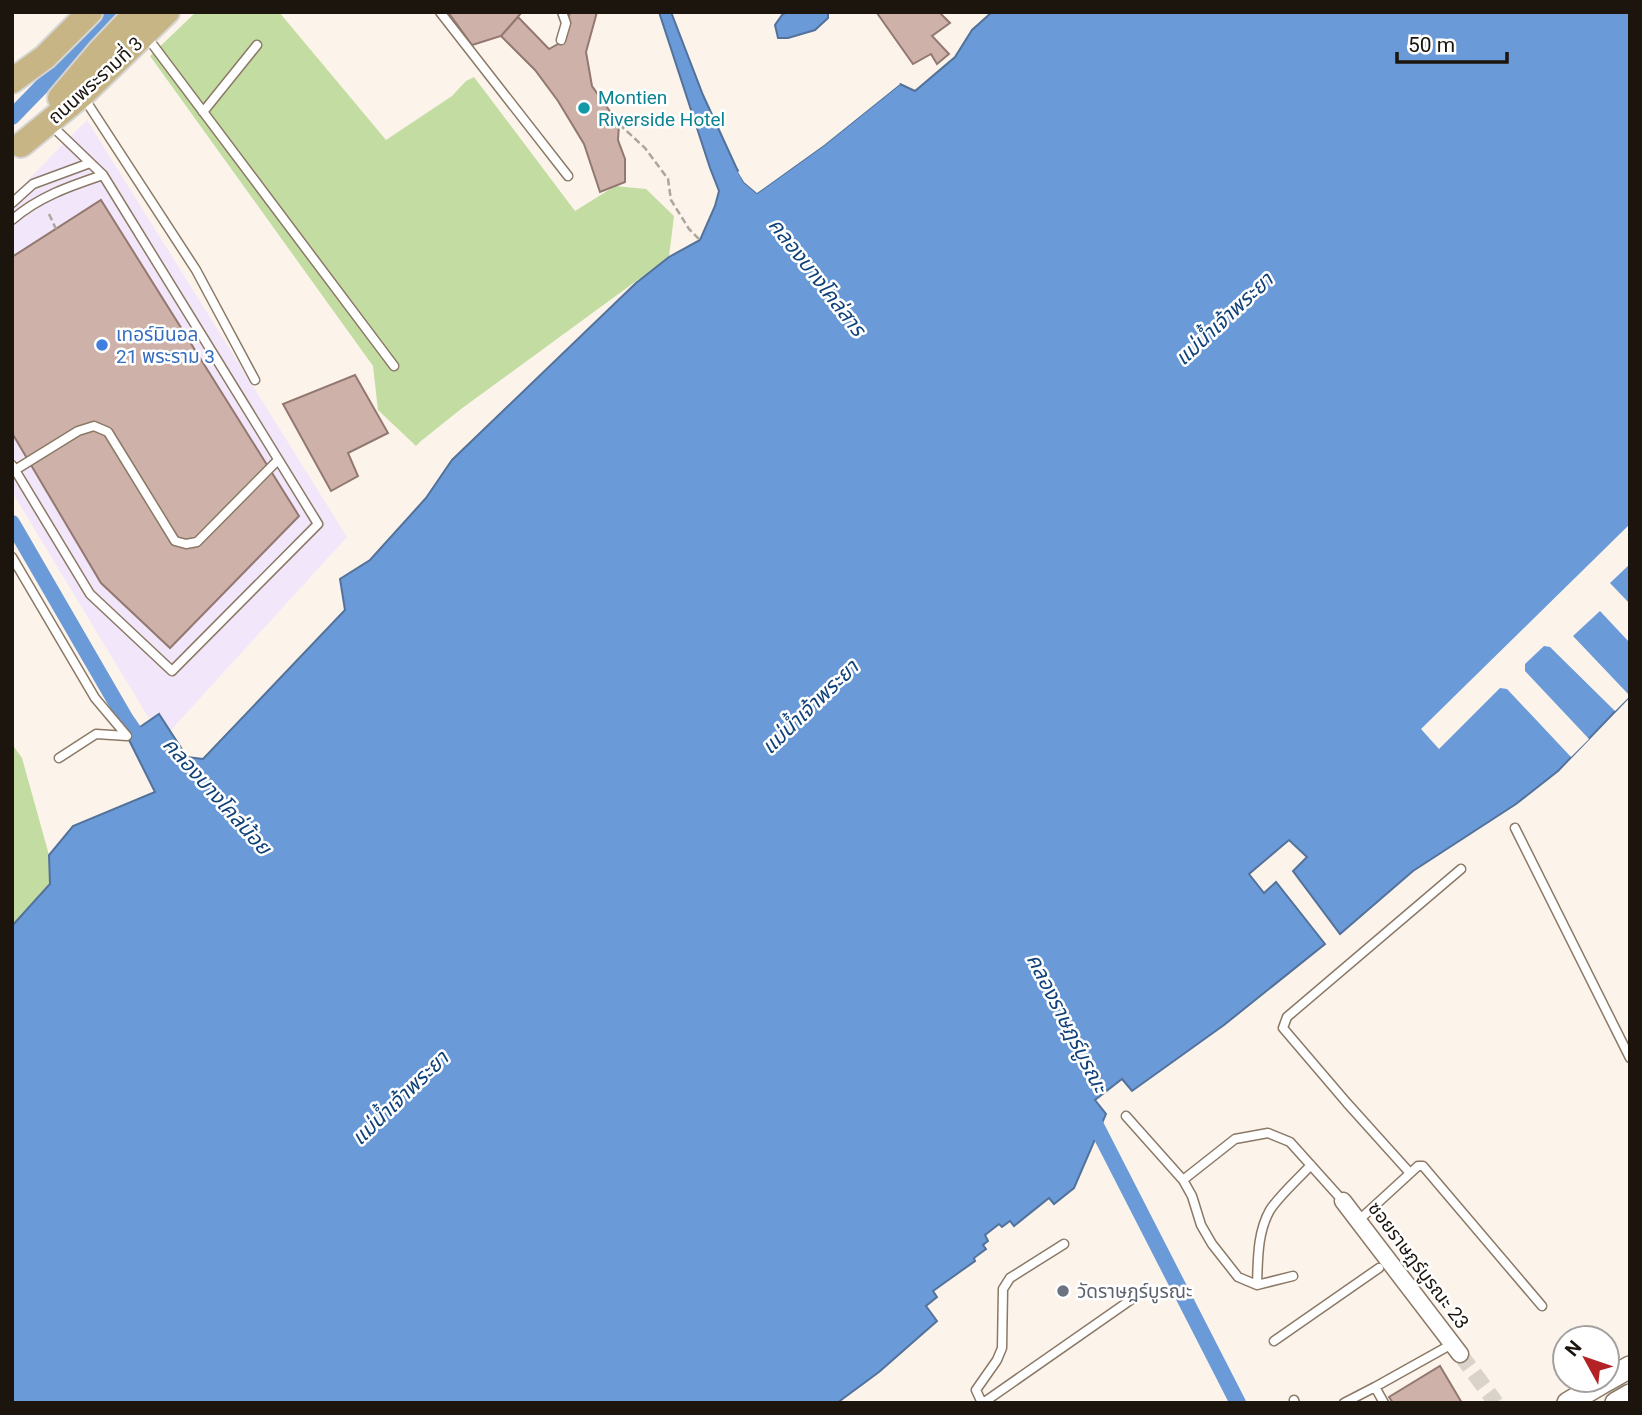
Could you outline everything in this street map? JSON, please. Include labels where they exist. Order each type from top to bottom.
[{"type":"main road","points":[[12,80],[70,12]]},
{"type":"main road","points":[[12,80],[45,57],[90,12]]},
{"type":"main road","name":"ถนนพระรามที่ 3","points":[[17,150],[99,52],[141,23],[167,12]]},
{"type":"main road","name":"ถนนพระรามที่ 3","points":[[17,150],[82,95],[141,23]]},
{"type":"main road","points":[[1568,1403],[1583,1394]]},
{"type":"main road","points":[[1616,1403],[1630,1395]]},
{"type":"street","name":"ซอยราษฎร์บูรณะ 23","points":[[1343,1201],[1359,1220],[1384,1265],[1456,1349]]},
{"type":"lane","points":[[440,12],[568,176]]},
{"type":"lane","points":[[561,40],[566,24],[562,12]]},
{"type":"lane","points":[[141,23],[203,112],[394,366]]},
{"type":"lane","points":[[203,112],[257,45]]},
{"type":"lane","points":[[82,95],[195,270],[255,380]]},
{"type":"lane","points":[[48,122],[103,175],[318,524],[172,671],[90,594],[14,467],[78,431],[94,426],[108,432],[175,541],[186,544],[197,542],[278,460]]},
{"type":"lane","points":[[12,203],[33,184],[90,163]]},
{"type":"lane","points":[[12,220],[50,195],[103,175]]},
{"type":"lane","points":[[12,557],[94,698],[127,736],[96,734],[59,758]]},
{"type":"lane","points":[[1515,828],[1628,1054]]},
{"type":"lane","points":[[1410,1173],[1283,1028],[1287,1017],[1461,869]]},
{"type":"lane","points":[[1126,1115],[1183,1181],[1192,1196],[1201,1225],[1238,1277],[1257,1285],[1293,1276]]},
{"type":"lane","points":[[1183,1181],[1235,1139],[1268,1133],[1290,1142],[1343,1201]]},
{"type":"lane","points":[[1257,1285],[1259,1243],[1265,1220],[1272,1208],[1311,1165]]},
{"type":"lane","points":[[1359,1220],[1418,1166],[1423,1166],[1542,1306]]},
{"type":"lane","points":[[1064,1244],[1010,1278],[1003,1289],[1002,1348],[976,1390],[982,1403],[1132,1299]]},
{"type":"lane","points":[[1274,1340],[1384,1265]]},
{"type":"lane","points":[[1344,1403],[1456,1349]]},
{"type":"lane","points":[[1374,1387],[1384,1403]]},
{"type":"path","points":[[619,124],[645,148],[668,178],[671,200],[689,229],[700,240]]},
{"type":"path","points":[[49,214],[55,229]]},
{"type":"shaded area","name":"เทอร์มินอล 21 พระราม 3","points":[[87,120],[347,537],[162,740],[12,492],[12,196]]},
{"type":"green space","points":[[196,12],[279,12],[386,140],[452,96],[466,81],[474,77],[575,211],[615,186],[646,189],[674,216],[669,257],[461,409],[416,446],[378,410],[373,366],[150,56]]},
{"type":"green space","points":[[12,744],[22,758],[49,855],[50,884],[12,926]]},
{"type":"water","points":[[659,12],[671,12],[703,95],[736,167],[744,182],[757,193],[824,145],[900,84],[915,91],[955,57],[972,30],[992,12],[1630,12],[1630,696],[1558,771],[1516,804],[1413,871],[1340,934],[1293,871],[1307,857],[1289,840],[1249,874],[1264,893],[1276,882],[1325,944],[1224,1025],[1132,1091],[1122,1079],[1095,1100],[1106,1114],[1074,1188],[1054,1204],[1049,1198],[1014,1226],[1010,1221],[1002,1227],[999,1224],[985,1235],[988,1241],[983,1245],[986,1249],[974,1258],[975,1261],[933,1291],[937,1297],[926,1306],[937,1321],[879,1372],[837,1403],[12,1403],[12,926],[50,884],[49,855],[73,826],[155,792],[127,736],[159,714],[187,757],[203,759],[345,610],[340,579],[370,560],[426,498],[452,460],[636,283],[669,257],[700,240],[719,191]]},
{"type":"water","points":[[787,12],[828,12],[828,18],[815,30],[788,38],[778,38],[775,25]]},
{"type":"pier","points":[[898,81],[900,84],[824,145],[757,193],[744,182],[738,172],[741,169],[757,189],[822,142]]},
{"type":"pier","points":[[1630,524],[1630,564],[1610,583],[1630,604],[1630,643],[1600,611],[1573,636],[1630,696],[1615,711],[1550,647],[1544,646],[1525,664],[1525,671],[1589,739],[1571,757],[1507,689],[1500,688],[1439,749],[1421,729]]},
{"type":"building","points":[[448,12],[522,12],[501,36],[472,45]]},
{"type":"building","name":"Montien Riverside Hotel","points":[[570,12],[597,12],[586,52],[592,86],[619,124],[618,140],[625,159],[625,182],[600,192],[584,144],[558,101],[535,70],[501,36],[518,17],[549,49],[565,40]]},
{"type":"building","points":[[939,12],[950,23],[932,36],[949,54],[937,64],[931,54],[913,64],[877,13]]},
{"type":"building","name":"เทอร์มินอล 21 พระราม 3","points":[[101,200],[299,516],[170,648],[101,583],[12,433],[12,257]]},
{"type":"building","points":[[355,375],[388,433],[348,453],[358,476],[331,491],[283,404]]},
{"type":"building","points":[[1440,1366],[1462,1403],[1393,1403],[1389,1397]]},
{"type":"waterway","points":[[12,117],[114,12]]},
{"type":"waterway","name":"คลองบางโคล่น้อย","points":[[12,523],[125,718],[145,747]]},
{"type":"waterway","name":"คลองราษฎร์บูรณะ","points":[[1089,1112],[1238,1403]]},
{"type":"tunnel","points":[[1460,1354],[1496,1403]]},
{"type":"place","name":"Montien Riverside Hotel","points":[[584,108]]},
{"type":"place","name":"เทอร์มินอล 21 พระราม 3","points":[[102,345]]},
{"type":"place","name":"วัดราษฎร์บูรณะ","points":[[1063,1291]]},
{"type":"water label","name":"คลองบางโคล่สาร","points":[[817,277]]},
{"type":"water label","name":"แม่น้ำเจ้าพระยา","points":[[1224,319]]},
{"type":"water label","name":"แม่น้ำเจ้าพระยา","points":[[810,707]]},
{"type":"water label","name":"แม่น้ำเจ้าพระยา","points":[[400,1098]]}]
